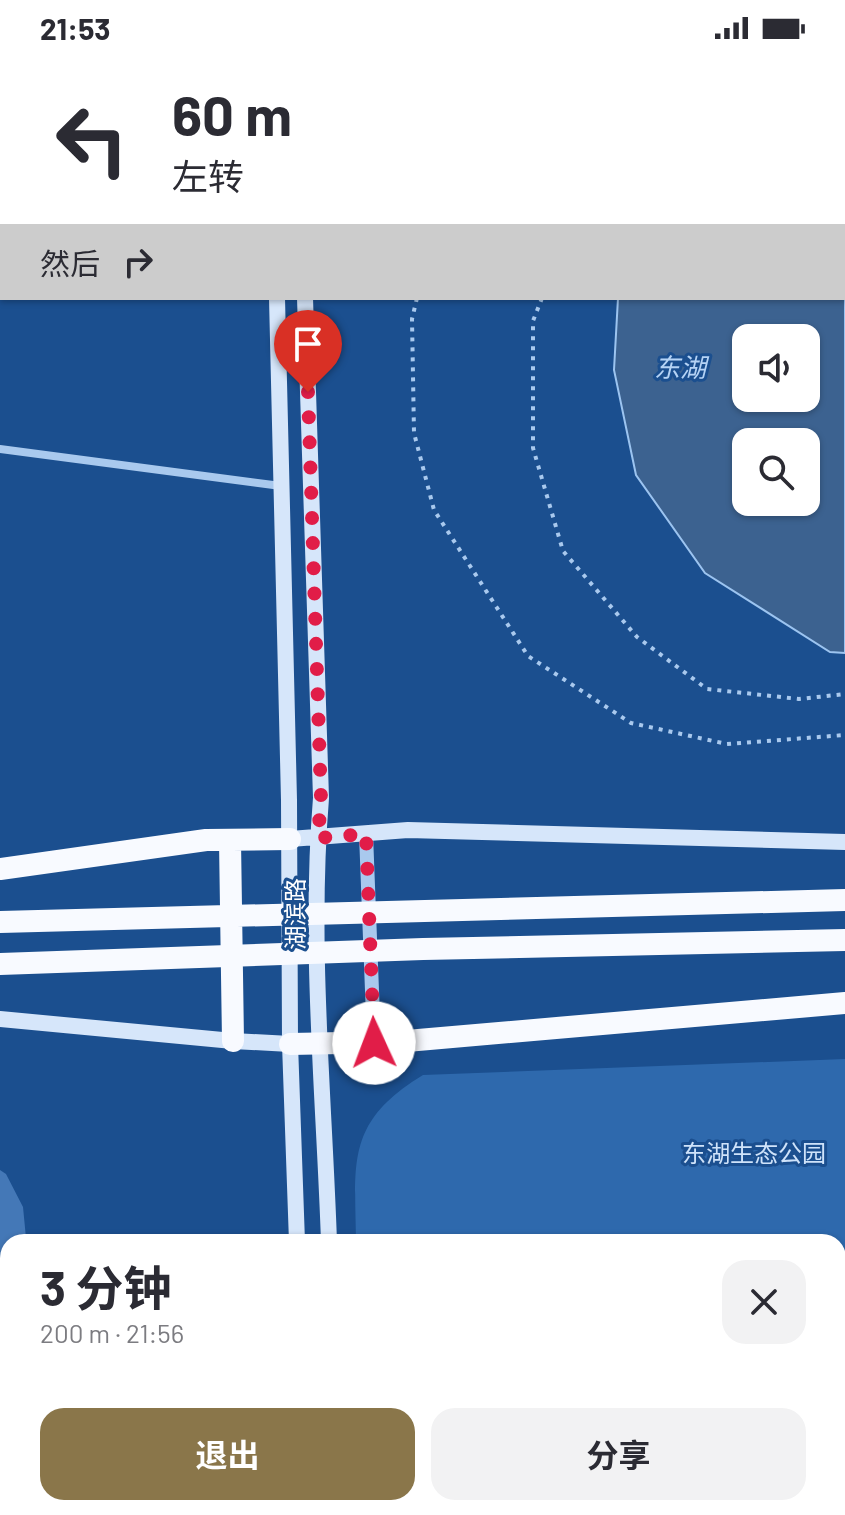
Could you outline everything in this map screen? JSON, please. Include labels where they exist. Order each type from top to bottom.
[{"type":"highway","points":[[0,869],[206,840],[290,839]]},
{"type":"highway","points":[[230,841],[233,1041]]},
{"type":"highway","points":[[0,922],[845,900]]},
{"type":"highway","points":[[0,964],[423,949],[845,940]]},
{"type":"highway","points":[[290,1044],[374,1043],[845,1003]]},
{"type":"main road","name":"湖滨路","points":[[277,300],[290,839],[290,1044],[297,1234]]},
{"type":"main road","name":"湖滨路","points":[[305,300],[321,798],[318,838],[319,1045],[324,1081],[329,1234]]},
{"type":"main road","points":[[290,839],[408,830],[845,842]]},
{"type":"main road","points":[[0,1019],[290,1044]]},
{"type":"street","points":[[0,449],[283,486]]},
{"type":"street","points":[[366,834],[374,1043]]},
{"type":"path","points":[[417,300],[412,319],[414,433],[434,510],[528,656],[631,723],[727,744],[845,735]]},
{"type":"path","points":[[541,300],[533,321],[533,448],[563,551],[637,637],[707,689],[799,699],[845,694]]},
{"type":"green space","name":"东湖生态公园","points":[[845,1059],[845,1234],[356,1234],[356,1166],[368,1127],[398,1092],[423,1075]]},
{"type":"water","name":"东湖","points":[[618,300],[845,300],[845,653],[830,652],[705,573],[636,475],[614,370]]},
{"type":"building","points":[[0,1170],[6,1174],[23,1207],[26,1234],[0,1234]]},
{"type":"route","points":[[308,392],[321,798],[318,838],[366,834],[374,1043]]}]
